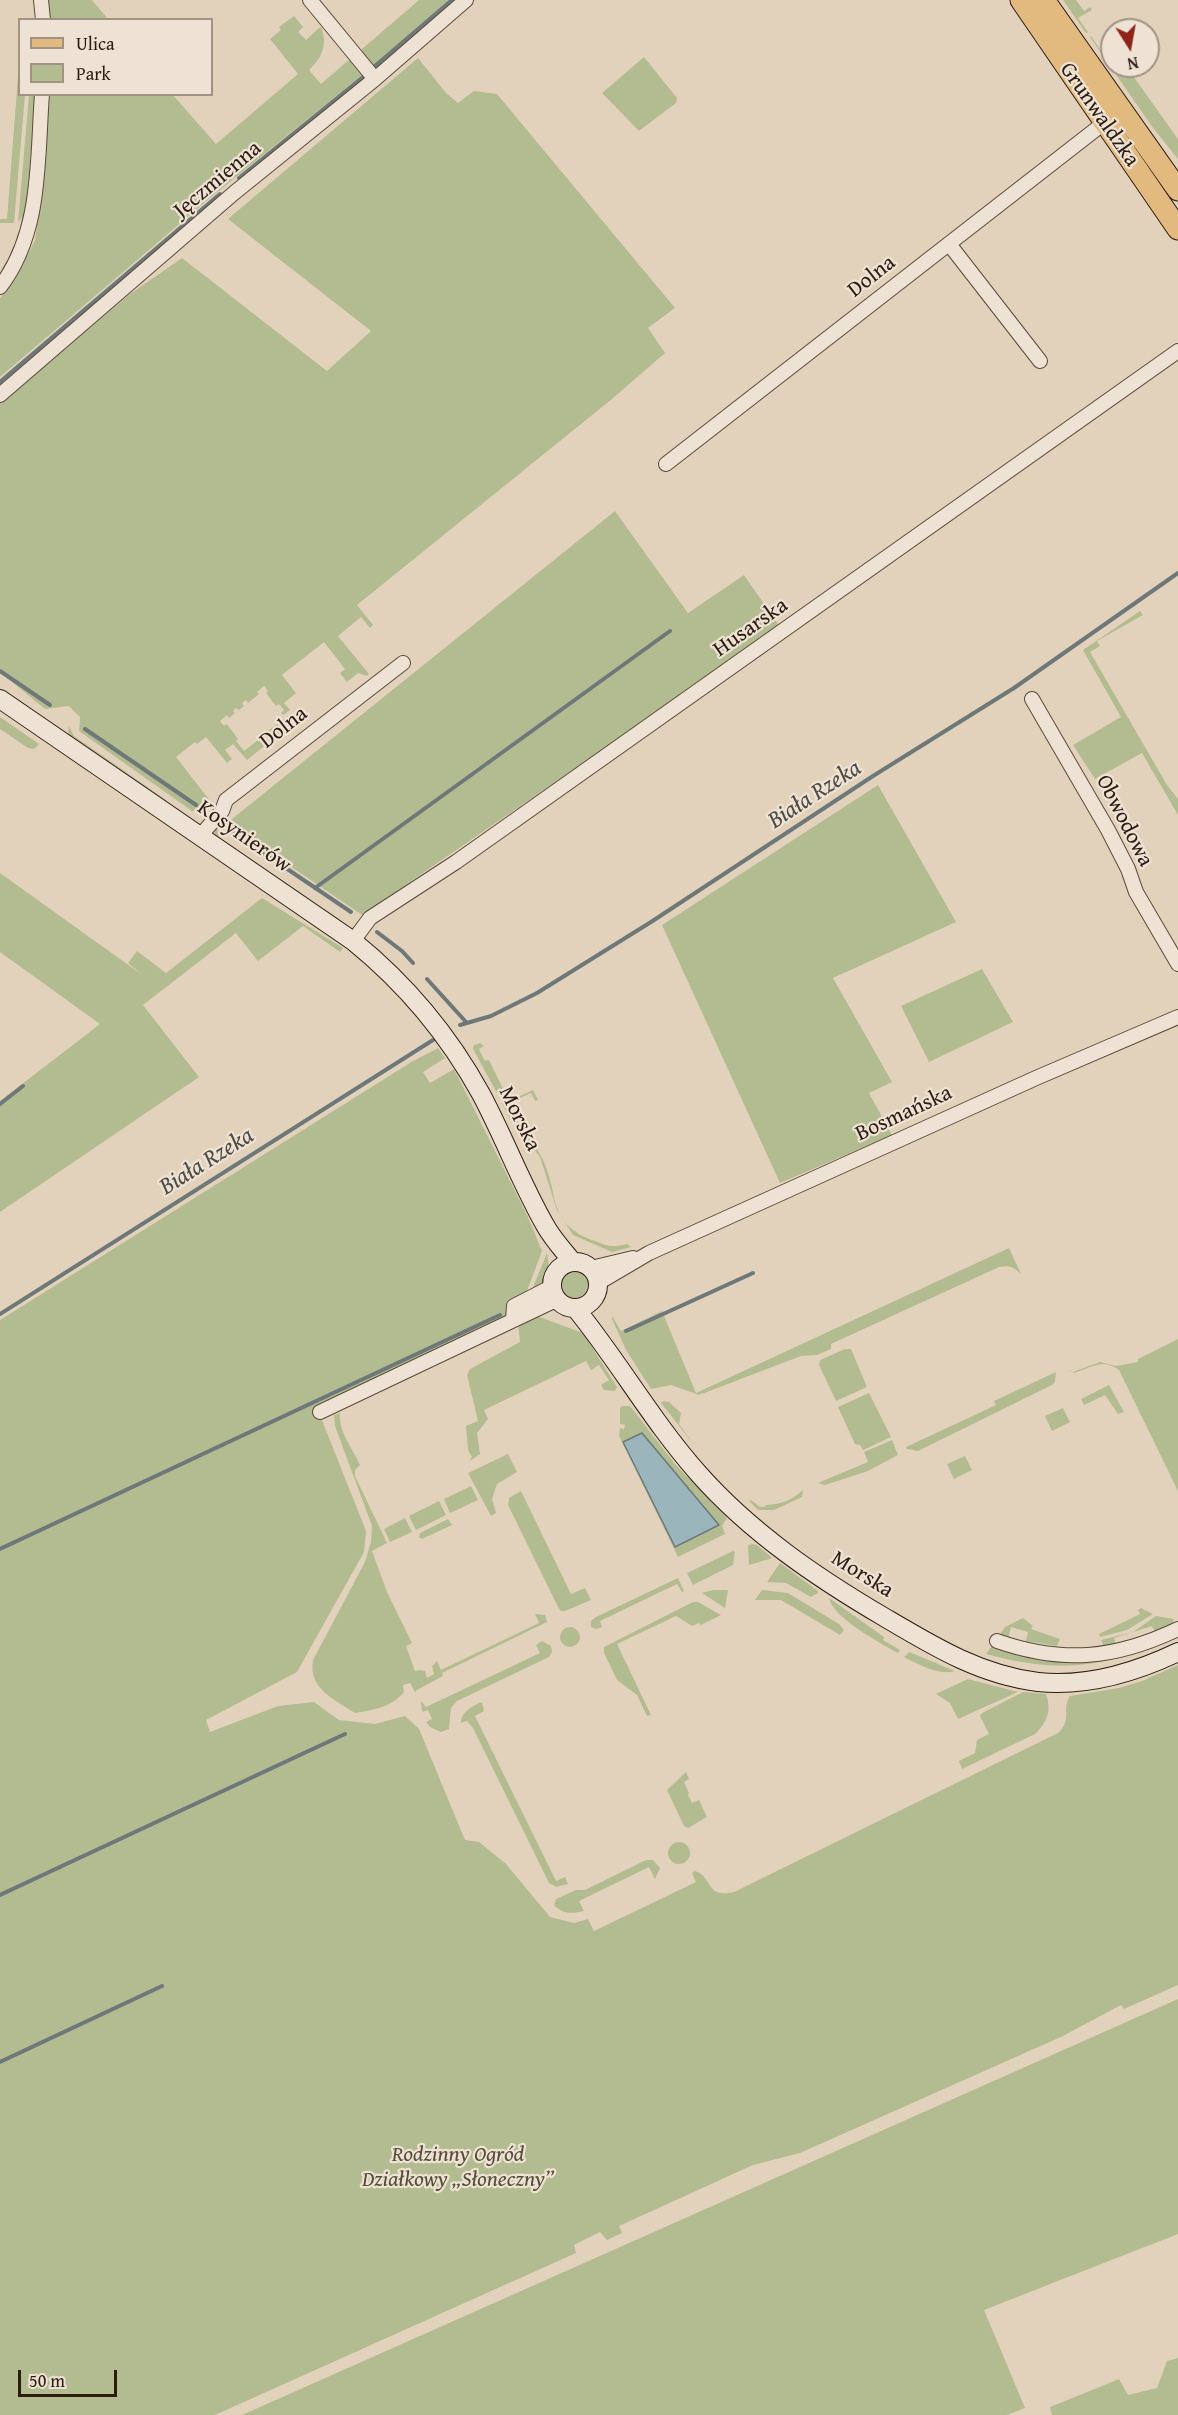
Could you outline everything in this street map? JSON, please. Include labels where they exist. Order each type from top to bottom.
[{"type":"main road","name":"Grunwaldzka","points":[[1021,0],[1178,229]]},
{"type":"main road","name":"Grunwaldzka","points":[[1044,0],[1178,190]]},
{"type":"main road","name":"Kosynierów","points":[[0,699],[353,941],[405,987],[445,1035]]},
{"type":"main road","name":"Morska","points":[[445,1035],[481,1095],[546,1227],[559,1279]]},
{"type":"main road","points":[[579,1262],[595,1275],[598,1289],[584,1305],[562,1305],[559,1279],[579,1262]]},
{"type":"main road","name":"Morska","points":[[584,1305],[604,1344],[631,1388],[671,1442],[737,1512],[781,1549],[829,1584],[949,1655],[1007,1677],[1062,1683],[1127,1674],[1178,1652]]},
{"type":"street","points":[[41,0],[43,18]]},
{"type":"street","points":[[309,0],[375,79]]},
{"type":"street","name":"Jęczmienna","points":[[0,395],[234,193],[375,79],[466,0]]},
{"type":"street","points":[[0,287],[18,261],[28,235],[33,209],[42,96]]},
{"type":"street","name":"Dolna","points":[[666,464],[1104,123]]},
{"type":"street","points":[[949,244],[1040,361]]},
{"type":"street","name":"Husarska","points":[[353,941],[370,918],[456,861],[1178,351]]},
{"type":"street","name":"Dolna","points":[[200,836],[222,811],[226,800],[403,663]]},
{"type":"street","name":"Obwodowa","points":[[1032,699],[1108,830],[1128,869],[1136,892],[1178,964]]},
{"type":"street","name":"Bosmańska","points":[[595,1275],[1178,1017]]},
{"type":"street","points":[[320,1412],[481,1337],[515,1314],[559,1279]]},
{"type":"street","points":[[997,1641],[1039,1653],[1085,1656],[1119,1652],[1178,1629]]},
{"type":"green space","points":[[47,0],[92,0],[107,18],[50,18]]},
{"type":"green space","points":[[419,0],[455,0],[376,68],[371,67],[360,54],[362,49]]},
{"type":"green space","points":[[1063,0],[1076,0],[1084,11],[1090,7],[1092,10],[1078,18],[1088,32],[1086,33]]},
{"type":"green space","points":[[294,16],[303,27],[298,32],[306,40],[321,27],[324,45],[317,61],[309,70],[321,84],[350,59],[363,71],[362,75],[210,198],[0,377],[0,298],[15,280],[35,240],[43,181],[49,96],[174,96],[216,144],[298,74],[270,39],[281,30],[279,27]]},
{"type":"green space","points":[[644,57],[677,98],[676,103],[639,131],[602,93]]},
{"type":"green space","points":[[418,58],[446,93],[458,103],[474,91],[497,94],[675,308],[648,328],[665,353],[612,399],[357,605],[373,625],[370,628],[361,617],[338,636],[369,674],[367,676],[358,673],[347,682],[340,673],[345,669],[324,642],[282,675],[296,693],[284,703],[290,710],[283,715],[281,713],[284,710],[279,704],[276,706],[266,693],[268,691],[264,686],[257,692],[259,694],[248,703],[246,700],[242,703],[244,706],[239,710],[236,708],[233,711],[235,713],[229,718],[227,715],[220,721],[224,726],[227,724],[244,751],[263,736],[268,743],[247,760],[233,744],[225,750],[232,759],[227,763],[206,737],[197,744],[195,742],[176,757],[211,802],[209,809],[192,811],[79,731],[80,717],[69,706],[45,709],[0,672],[0,403],[130,294],[182,258],[327,371],[371,331],[228,219]]},
{"type":"green space","points":[[18,76],[18,96],[25,96],[14,223],[0,223],[0,219],[7,219]]},
{"type":"green space","points":[[1118,78],[1135,78],[1178,139],[1178,159]]},
{"type":"green space","points":[[29,96],[36,96],[26,208],[25,214],[18,222]]},
{"type":"green space","points":[[615,511],[688,613],[744,575],[780,627],[362,915],[227,823]]},
{"type":"green space","points":[[1140,611],[1143,615],[1097,641],[1100,646],[1090,652],[1167,785],[1178,799],[1178,815],[1142,753],[1095,779],[1073,745],[1121,717],[1083,650]]},
{"type":"green space","points":[[288,716],[294,723],[271,741],[265,733]]},
{"type":"green space","points":[[0,717],[39,744],[34,749],[28,748],[0,729]]},
{"type":"green space","points":[[69,726],[74,736],[166,800],[165,804],[71,739],[68,734]]},
{"type":"green space","points":[[878,785],[956,922],[833,978],[892,1082],[869,1093],[892,1135],[780,1183],[662,925]]},
{"type":"green space","points":[[217,827],[219,837],[346,924],[341,923],[215,837],[214,828]]},
{"type":"green space","points":[[0,873],[141,974],[128,963],[137,951],[166,973],[262,898],[343,948],[340,952],[303,926],[258,961],[236,933],[143,1005],[199,1077],[0,1212],[0,1101],[100,1024],[0,952]]},
{"type":"green space","points":[[982,969],[1013,1022],[929,1062],[901,1006]]},
{"type":"green space","points":[[480,1043],[484,1046],[479,1049],[485,1061],[489,1060],[509,1101],[533,1090],[538,1100],[535,1101],[531,1093],[512,1102],[510,1107],[542,1158],[556,1206],[567,1225],[577,1233],[602,1244],[613,1246],[627,1244],[631,1247],[612,1252],[573,1235],[557,1210],[540,1157],[510,1119],[499,1092],[497,1093],[473,1049],[474,1045]]},
{"type":"green space","name":"Rodzinny Ogród Działkowy „Słoneczny”","points":[[438,1048],[445,1058],[423,1072],[430,1083],[454,1069],[527,1215],[542,1251],[527,1291],[528,1295],[507,1309],[508,1318],[318,1410],[366,1531],[364,1552],[297,1672],[206,1720],[210,1732],[278,1706],[314,1702],[339,1720],[375,1724],[405,1716],[419,1729],[465,1840],[479,1842],[506,1864],[550,1917],[574,1923],[588,1919],[594,1931],[696,1882],[692,1873],[695,1871],[705,1877],[714,1890],[725,1893],[734,1892],[1058,1733],[1065,1723],[1066,1705],[1070,1696],[1119,1688],[1142,1681],[1178,1665],[1178,1985],[1124,2009],[1121,2005],[1063,2036],[800,2153],[753,2165],[619,2226],[622,2233],[607,2240],[600,2232],[574,2245],[576,2253],[215,2415],[0,2415],[0,1320],[413,1061]]},
{"type":"green space","points":[[1009,1248],[1021,1274],[1011,1267],[999,1267],[831,1344],[831,1349],[817,1355],[801,1356],[699,1395],[671,1385],[651,1389],[626,1350],[612,1319],[612,1316],[621,1331],[662,1311],[696,1393]]},
{"type":"green space","points":[[547,1253],[546,1274],[542,1283],[534,1291],[533,1287]]},
{"type":"green space","points":[[574,1270],[584,1274],[588,1284],[584,1294],[574,1298],[564,1294],[560,1284],[564,1274]]},
{"type":"green space","points":[[537,1316],[583,1333],[617,1387],[615,1391],[604,1390],[601,1385],[609,1380],[599,1365],[591,1370],[586,1361],[484,1410],[488,1419],[477,1433],[480,1454],[470,1461],[472,1457],[468,1450],[466,1426],[478,1421],[467,1375],[470,1369],[520,1342],[518,1323]]},
{"type":"green space","points":[[1178,1339],[1178,1491],[1119,1370],[1102,1364],[1074,1373],[1065,1369],[1073,1372],[1100,1362],[1116,1366],[1138,1362],[1138,1359]]},
{"type":"green space","points":[[845,1349],[851,1349],[867,1387],[836,1401],[819,1365],[820,1360]]},
{"type":"green space","points":[[1056,1372],[1055,1382],[1052,1385],[918,1451],[907,1449],[906,1447],[996,1405],[994,1401]]},
{"type":"green space","points":[[1109,1385],[1124,1412],[1118,1414],[1105,1395],[1084,1405],[1081,1399]]},
{"type":"green space","points":[[869,1393],[891,1437],[863,1450],[860,1445],[855,1444],[838,1407]]},
{"type":"green space","points":[[669,1402],[681,1413],[679,1424],[695,1446],[661,1403]]},
{"type":"green space","points":[[622,1406],[630,1406],[675,1464],[727,1518],[722,1526],[725,1534],[678,1557],[619,1436],[620,1428],[624,1429],[625,1425],[620,1424]]},
{"type":"green space","points":[[1063,1408],[1070,1422],[1052,1431],[1045,1416]]},
{"type":"green space","points":[[340,1413],[341,1426],[360,1465],[355,1470],[355,1476],[387,1543],[372,1551],[387,1592],[412,1643],[406,1646],[415,1671],[425,1671],[427,1678],[434,1674],[432,1666],[437,1661],[441,1670],[539,1623],[535,1614],[545,1615],[547,1622],[442,1673],[443,1676],[415,1692],[410,1683],[403,1685],[404,1692],[394,1701],[376,1709],[355,1713],[324,1692],[314,1679],[313,1670],[313,1660],[365,1562],[371,1542],[372,1526],[335,1426],[334,1415]]},
{"type":"green space","points":[[892,1440],[898,1455],[868,1471],[825,1485],[818,1483],[868,1462],[864,1452]]},
{"type":"green space","points":[[508,1454],[517,1472],[497,1484],[492,1499],[496,1513],[491,1516],[468,1473]]},
{"type":"green space","points":[[965,1456],[972,1470],[954,1479],[947,1464]]},
{"type":"green space","points":[[471,1486],[478,1500],[450,1513],[444,1499]]},
{"type":"green space","points":[[803,1490],[802,1497],[774,1510],[758,1510],[749,1501],[764,1507],[786,1501]]},
{"type":"green space","points":[[521,1491],[571,1594],[585,1588],[591,1600],[565,1611],[561,1611],[558,1607],[508,1505],[509,1498]]},
{"type":"green space","points":[[439,1501],[446,1515],[416,1530],[409,1516]]},
{"type":"green space","points":[[405,1518],[412,1532],[390,1542],[384,1529]]},
{"type":"green space","points":[[448,1519],[452,1525],[422,1539],[419,1537],[420,1533]]},
{"type":"green space","points":[[748,1545],[757,1545],[772,1558],[749,1565]]},
{"type":"green space","points":[[735,1552],[733,1565],[693,1585],[687,1573]]},
{"type":"green space","points":[[780,1563],[818,1593],[811,1597],[786,1583],[767,1582]]},
{"type":"green space","points":[[678,1578],[684,1591],[682,1592],[677,1584],[600,1621],[602,1627],[596,1629],[591,1627],[591,1621],[596,1617]]},
{"type":"green space","points":[[728,1590],[725,1608],[702,1593]]},
{"type":"green space","points":[[762,1590],[788,1593],[839,1624],[844,1630],[840,1635],[781,1600],[755,1600]]},
{"type":"green space","points":[[829,1598],[884,1637],[883,1640],[900,1650],[898,1653],[848,1622],[832,1606]]},
{"type":"green space","points":[[693,1602],[698,1602],[721,1615],[701,1625],[699,1623],[692,1626],[676,1616],[617,1644],[651,1715],[647,1716],[637,1695],[617,1680],[604,1653],[604,1647]]},
{"type":"green space","points":[[1141,1608],[1153,1614],[1127,1630],[1100,1637],[1099,1634],[1140,1614],[1138,1610]]},
{"type":"green space","points":[[1156,1616],[1174,1619],[1170,1628],[1156,1634],[1152,1626],[1133,1632]]},
{"type":"green space","points":[[1023,1618],[1033,1626],[1031,1629],[1060,1639],[1057,1646],[1026,1641],[1028,1632],[1011,1627],[1008,1640],[999,1636],[1005,1627]]},
{"type":"green space","points":[[570,1627],[577,1630],[580,1637],[577,1644],[570,1647],[563,1644],[560,1637],[563,1630]]},
{"type":"green space","points":[[1133,1632],[1114,1638],[1116,1647],[1106,1650],[1101,1640]]},
{"type":"green space","points":[[1178,1635],[1106,1661],[1084,1664],[1062,1666],[1039,1664],[986,1654],[994,1643],[1058,1658]]},
{"type":"green space","points":[[542,1641],[551,1646],[552,1652],[549,1657],[457,1701],[451,1708],[449,1729],[441,1732],[430,1727],[426,1722],[432,1719],[428,1710],[422,1712],[421,1701],[426,1707],[540,1653],[536,1645]]},
{"type":"green space","points":[[909,1652],[955,1671],[936,1671],[922,1666],[904,1657]]},
{"type":"green space","points":[[968,1679],[1018,1692],[958,1719],[950,1703],[936,1694]]},
{"type":"green space","points":[[1023,1692],[1046,1694],[1048,1711],[1043,1726],[1035,1734],[962,1769],[959,1761],[975,1753],[977,1740],[989,1734],[980,1716],[982,1713]]},
{"type":"green space","points":[[482,1702],[484,1711],[475,1716],[556,1881],[565,1877],[568,1884],[556,1887],[549,1883],[473,1728],[467,1721],[461,1723],[465,1713]]},
{"type":"green space","points":[[686,1772],[689,1779],[684,1782],[688,1795],[692,1803],[699,1800],[707,1817],[688,1828],[684,1826],[667,1790]]},
{"type":"green space","points":[[679,1842],[689,1849],[690,1853],[683,1863],[679,1864],[669,1857],[668,1853],[675,1843]]},
{"type":"green space","points":[[646,1860],[653,1860],[660,1868],[655,1879],[649,1867],[579,1901],[584,1911],[568,1912],[554,1905],[556,1899],[576,1890],[585,1890]]},
{"type":"green space","points":[[1178,1999],[1178,2234],[984,2310],[1025,2408],[1007,2415],[242,2415]]},
{"type":"green space","points":[[1178,2358],[1178,2415],[1052,2415],[1050,2407],[1119,2379],[1128,2395],[1157,2388],[1167,2361]]},
{"type":"water","points":[[642,1433],[719,1525],[675,1547],[623,1442]]},
{"type":"waterway","points":[[375,66],[452,0]]},
{"type":"waterway","points":[[239,178],[363,77]]},
{"type":"waterway","points":[[0,382],[220,194]]},
{"type":"waterway","name":"Biała Rzeka","points":[[460,1025],[491,1016],[537,993],[651,922],[873,776],[1014,688],[1178,573]]},
{"type":"waterway","points":[[315,888],[670,631]]},
{"type":"waterway","points":[[0,671],[50,705]]},
{"type":"waterway","points":[[85,729],[196,805]]},
{"type":"waterway","points":[[231,831],[351,912]]},
{"type":"waterway","points":[[377,932],[402,951],[413,963]]},
{"type":"waterway","points":[[427,979],[466,1022]]},
{"type":"waterway","name":"Biała Rzeka","points":[[0,1314],[433,1040]]},
{"type":"waterway","points":[[0,1104],[23,1086]]},
{"type":"waterway","points":[[626,1331],[753,1273]]},
{"type":"waterway","points":[[0,1549],[500,1315]]},
{"type":"waterway","points":[[0,1895],[345,1734]]},
{"type":"waterway","points":[[0,2062],[162,1986]]}]
